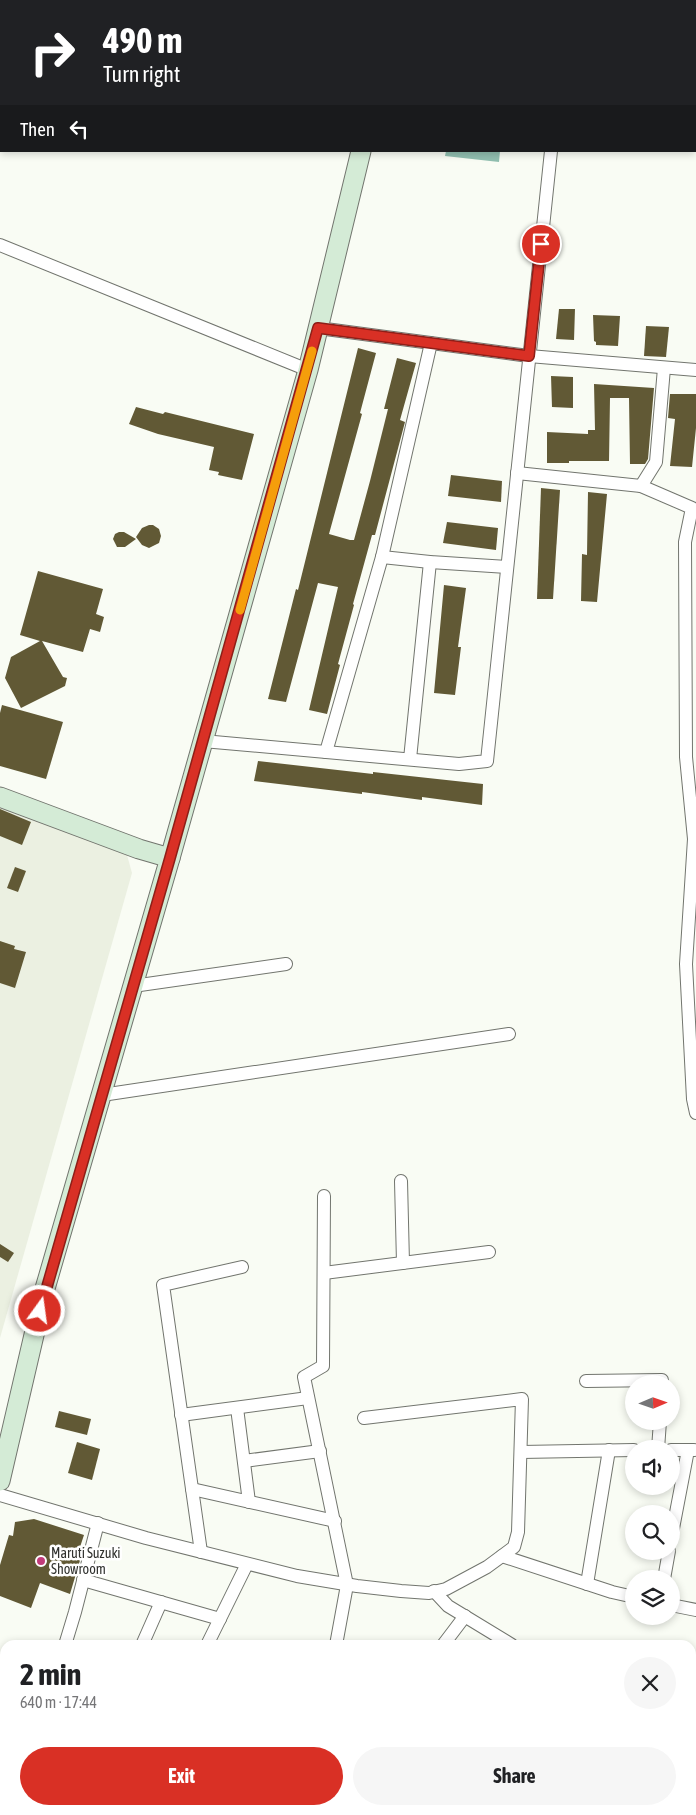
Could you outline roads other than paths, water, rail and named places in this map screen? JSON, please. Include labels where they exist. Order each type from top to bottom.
[{"type":"main road","points":[[0,1481],[44,1292],[204,741],[308,370],[361,152]]},
{"type":"main road","points":[[0,797],[139,849],[170,858]]},
{"type":"street","points":[[204,741],[459,764],[488,761],[551,152]]},
{"type":"street","points":[[0,245],[308,370]]},
{"type":"street","points":[[318,328],[529,356],[696,370]]},
{"type":"street","points":[[326,752],[382,557],[431,343]]},
{"type":"street","points":[[641,486],[656,462],[664,368]]},
{"type":"street","points":[[517,473],[641,486],[692,508],[685,542],[691,618],[690,803],[694,839],[694,900],[686,964],[693,1099],[696,1113]]},
{"type":"street","points":[[382,557],[507,567]]},
{"type":"street","points":[[410,759],[430,562]]},
{"type":"street","points":[[133,986],[286,964]]},
{"type":"street","points":[[102,1095],[509,1034]]},
{"type":"street","points":[[401,1181],[403,1263]]},
{"type":"street","points":[[324,1196],[323,1366],[304,1377],[347,1584],[337,1640]]},
{"type":"street","points":[[324,1273],[489,1252]]},
{"type":"street","points":[[201,1552],[162,1285],[242,1266]]},
{"type":"street","points":[[586,1381],[625,1380]]},
{"type":"street","points":[[181,1416],[308,1398]]},
{"type":"street","points":[[0,1495],[146,1538],[297,1576],[401,1591],[434,1592],[446,1589],[487,1567],[514,1547],[518,1532],[522,1399],[364,1418]]},
{"type":"street","points":[[237,1408],[249,1502]]},
{"type":"street","points":[[587,1584],[609,1450]]},
{"type":"street","points":[[521,1452],[625,1450]]},
{"type":"street","points":[[679,1505],[692,1450]]},
{"type":"street","points":[[244,1461],[320,1451]]},
{"type":"street","points":[[192,1489],[335,1521]]},
{"type":"street","points":[[66,1640],[84,1580],[98,1523]]},
{"type":"street","points":[[502,1556],[625,1595]]},
{"type":"street","points":[[209,1640],[247,1564]]},
{"type":"street","points":[[84,1580],[220,1618]]},
{"type":"street","points":[[434,1592],[448,1606],[504,1640]]},
{"type":"street","points":[[144,1640],[161,1602]]},
{"type":"street","points":[[680,1607],[696,1610]]},
{"type":"street","points":[[448,1640],[465,1616]]},
{"type":"place","name":"Maruti Suzuki Showroom","points":[[41,1561]]}]
